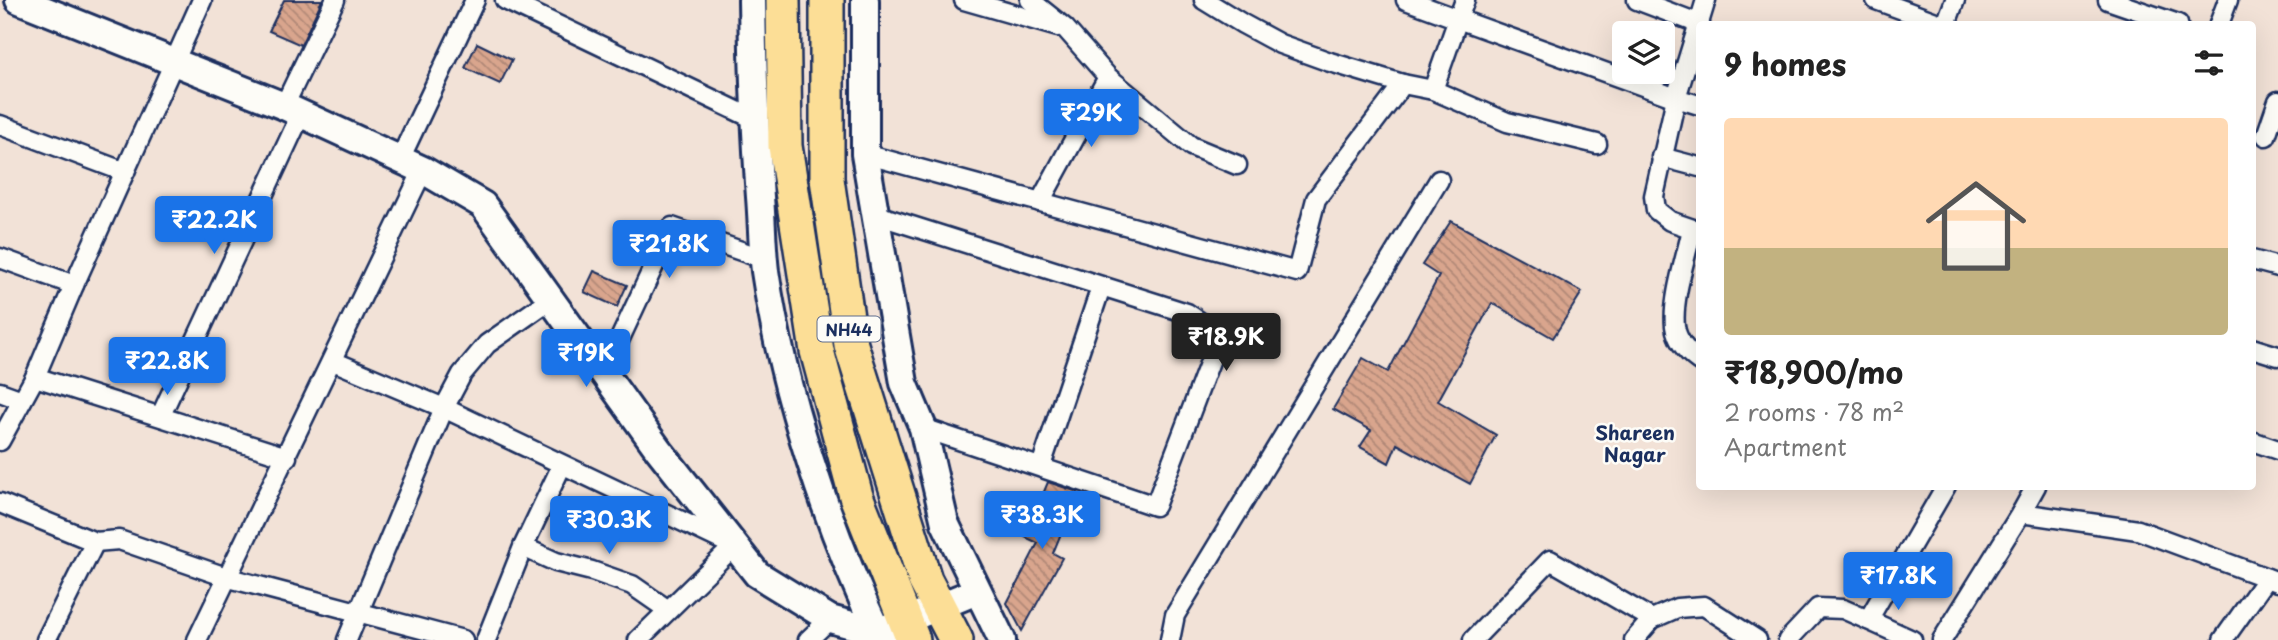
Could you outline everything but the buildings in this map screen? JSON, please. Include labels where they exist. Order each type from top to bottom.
[{"type":"highway","name":"NH44","points":[[783,0],[785,146],[817,351],[894,633]]},
{"type":"highway","name":"NH44","points":[[827,0],[827,178],[851,345],[925,580],[957,640]]},
{"type":"street","points":[[19,0],[61,7],[174,62],[293,110],[411,165],[483,205],[658,449],[757,574],[830,619],[894,633],[939,607],[977,591]]},
{"type":"street","points":[[0,441],[36,377],[74,285],[202,0]]},
{"type":"street","points":[[161,415],[293,110],[335,0]]},
{"type":"street","points":[[197,640],[333,362],[475,0]]},
{"type":"street","points":[[505,0],[754,119]]},
{"type":"street","points":[[752,0],[754,119],[764,258],[773,319],[799,422],[855,585],[894,633]]},
{"type":"street","points":[[864,0],[865,155],[904,383],[923,428],[945,523],[1002,640]]},
{"type":"street","points":[[964,0],[1065,29]]},
{"type":"street","points":[[1030,0],[1065,29],[1108,76],[1191,146],[1237,165]]},
{"type":"street","points":[[1204,0],[1280,44],[1403,85],[1433,90],[1507,122],[1597,144]]},
{"type":"street","points":[[1406,0],[1696,104]]},
{"type":"street","points":[[1433,90],[1465,0]]},
{"type":"street","points":[[1637,0],[1696,23]]},
{"type":"street","points":[[1700,21],[1706,0]]},
{"type":"street","points":[[1875,0],[1935,21]]},
{"type":"street","points":[[1945,21],[1955,0]]},
{"type":"street","points":[[2108,0],[2169,21]]},
{"type":"street","points":[[2221,21],[2228,0]]},
{"type":"street","points":[[1696,34],[1676,98],[1654,196],[1656,210],[1671,221],[1696,230],[1681,281],[1675,328],[1687,352],[1696,359]]},
{"type":"street","points":[[1040,202],[1108,76]]},
{"type":"street","points":[[865,155],[1297,272],[1316,199],[1403,85]]},
{"type":"street","points":[[2265,136],[2278,101]]},
{"type":"street","points":[[0,125],[125,172]]},
{"type":"street","points":[[1661,157],[1696,166]]},
{"type":"street","points":[[1170,640],[1175,615],[1439,180]]},
{"type":"street","points":[[877,215],[1187,313],[1212,330],[1215,348],[1156,506],[923,428]]},
{"type":"street","points":[[604,373],[672,227],[764,258]]},
{"type":"street","points":[[0,258],[74,285]]},
{"type":"street","points":[[2256,261],[2278,267]]},
{"type":"street","points":[[1041,466],[1101,287]]},
{"type":"street","points":[[347,640],[444,408],[462,374],[487,344],[551,299]]},
{"type":"street","points":[[2256,349],[2278,356]]},
{"type":"street","points":[[333,362],[444,408],[734,546]]},
{"type":"street","points":[[36,377],[287,457]]},
{"type":"street","points":[[0,392],[22,400]]},
{"type":"street","points":[[2256,442],[2278,450]]},
{"type":"street","points":[[486,640],[523,547],[562,465]]},
{"type":"street","points":[[1868,620],[1944,490]]},
{"type":"street","points":[[1942,640],[2034,490]]},
{"type":"street","points":[[0,503],[95,542],[119,540],[229,578],[463,640]]},
{"type":"street","points":[[2021,513],[2137,530],[2273,580],[2223,640]]},
{"type":"street","points":[[46,640],[95,542]]},
{"type":"street","points":[[638,640],[734,546]]},
{"type":"street","points":[[523,547],[556,562],[632,585],[668,611]]},
{"type":"street","points":[[1473,640],[1549,560],[1652,620]]},
{"type":"street","points":[[1634,640],[1652,620],[1677,608],[1704,606],[1756,640]]},
{"type":"street","points":[[1788,640],[1818,608],[1843,609],[1912,640]]},
{"type":"street","points":[[808,640],[830,619]]},
{"type":"district","name":"Shareen Nagar","points":[[1635,443]]}]
